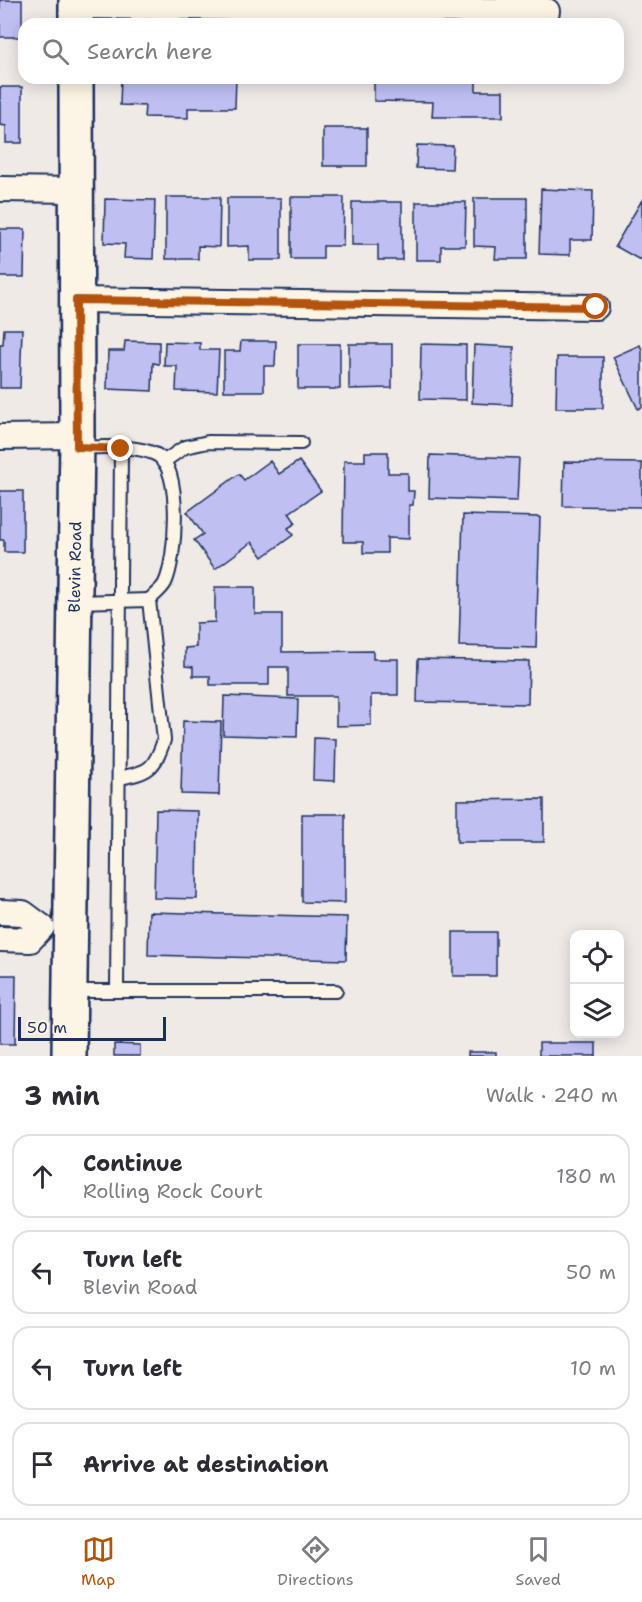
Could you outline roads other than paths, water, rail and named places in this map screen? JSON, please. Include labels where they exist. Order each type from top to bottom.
[{"type":"street","points":[[76,10],[136,15],[237,16],[547,11]]},
{"type":"street","name":"Blevin Road","points":[[69,1056],[70,991],[56,927],[75,602],[76,84]]},
{"type":"street","points":[[0,189],[76,190]]},
{"type":"street","points":[[76,300],[596,307]]},
{"type":"street","points":[[0,437],[77,441]]},
{"type":"street","points":[[0,912],[23,913],[56,927]]},
{"type":"street","points":[[0,939],[30,940],[56,927]]},
{"type":"lane","points":[[75,602],[149,600],[165,584],[174,541],[174,488],[168,466],[157,456],[77,441]]},
{"type":"lane","points":[[164,462],[185,447],[208,442],[301,443]]},
{"type":"lane","points":[[117,991],[121,449]]},
{"type":"lane","points":[[118,778],[145,773],[157,761],[164,740],[149,600]]},
{"type":"lane","points":[[70,991],[336,991]]}]
